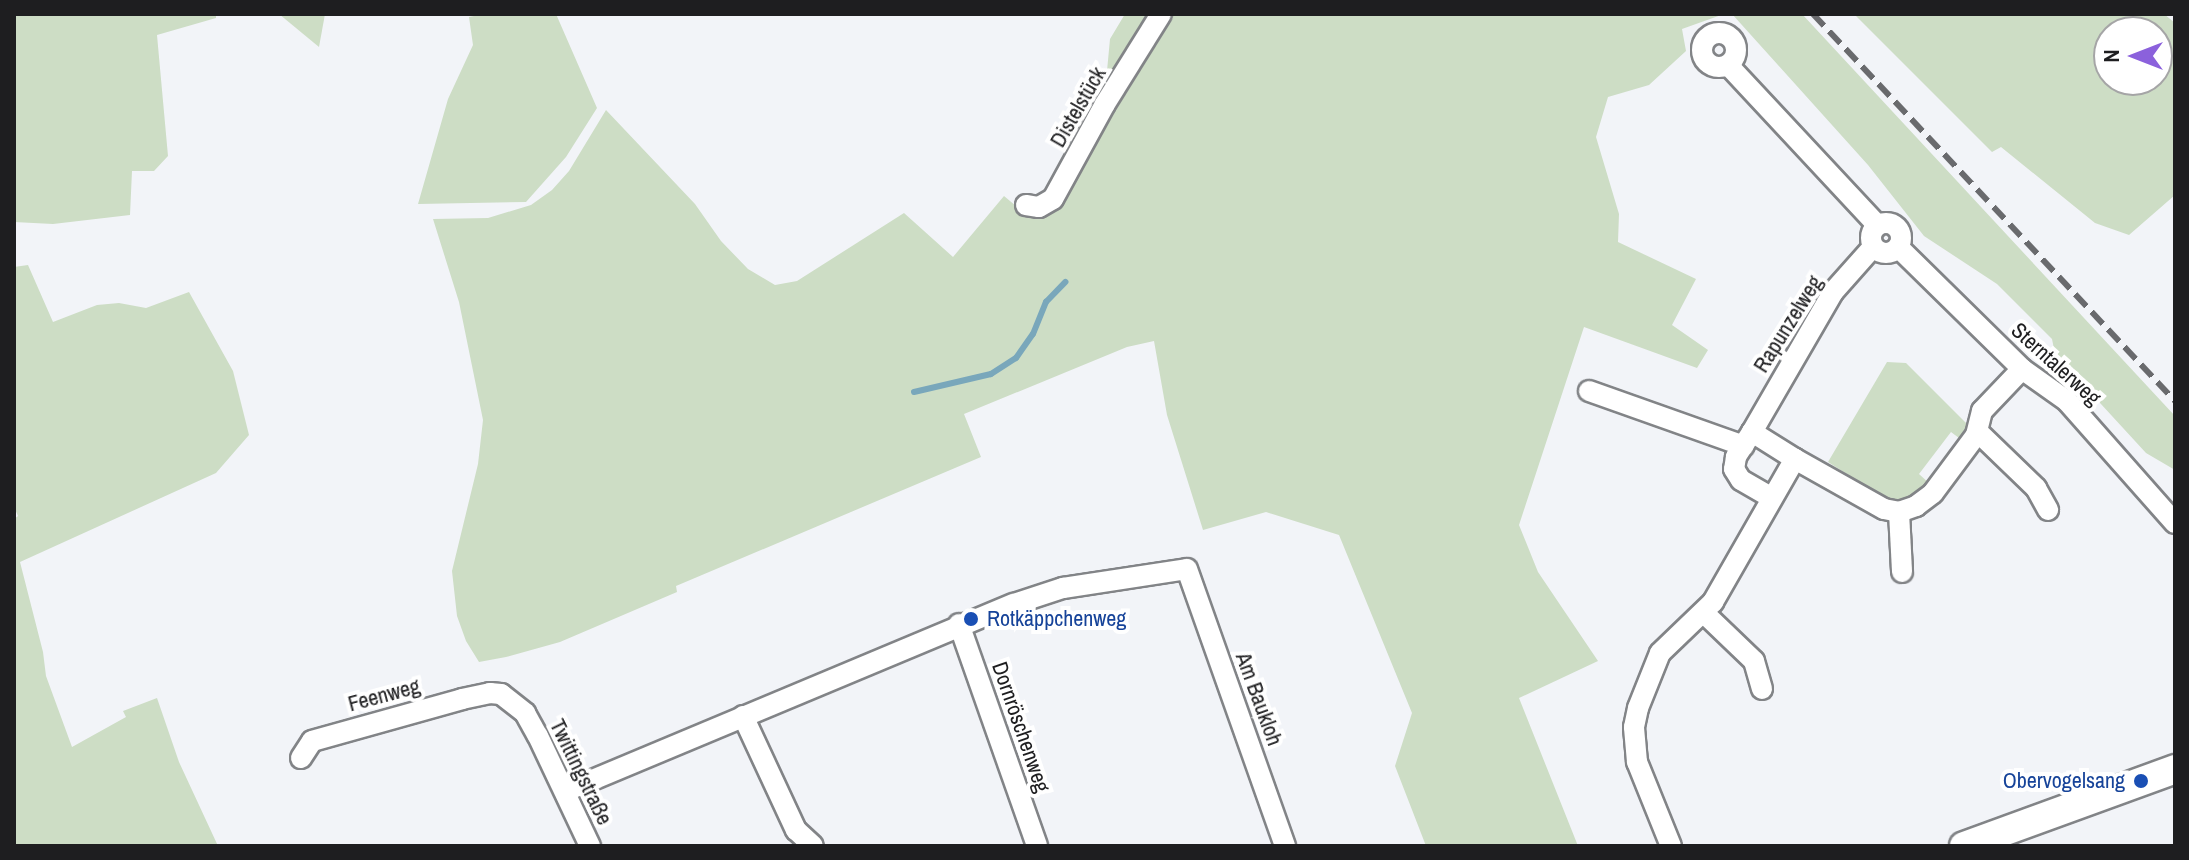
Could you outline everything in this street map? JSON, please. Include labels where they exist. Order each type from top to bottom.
[{"type":"street","name":"Distelstück","points":[[1026,205],[1039,207],[1053,199],[1105,104],[1161,14]]},
{"type":"street","name":"Sterntalerweg","points":[[1728,65],[1877,225],[1889,223],[1897,227],[1901,234],[1898,247],[2022,369],[2067,401],[2175,523]]},
{"type":"street","points":[[1877,225],[1871,235],[1873,247],[1886,253],[1898,247]]},
{"type":"street","name":"Rapunzelweg","points":[[1771,497],[1741,480],[1734,469],[1748,439],[1833,292],[1873,247]]},
{"type":"street","points":[[1589,391],[1748,439],[1795,459],[1884,509],[1899,512],[1916,506],[1933,493],[1978,432],[1982,411],[2022,369]]},
{"type":"street","points":[[1978,432],[2036,488],[2048,510]]},
{"type":"street","points":[[1671,846],[1637,762],[1634,727],[1645,685],[1660,653],[1677,633],[1704,613],[1795,459]]},
{"type":"street","points":[[1899,512],[1902,572]]},
{"type":"street","name":"Am Baukloh","points":[[959,624],[1063,588],[1187,569],[1285,846]]},
{"type":"street","points":[[1704,613],[1754,661],[1762,689]]},
{"type":"street","points":[[566,791],[959,624]]},
{"type":"street","name":"Dornröschenweg","points":[[959,624],[1037,846]]},
{"type":"street","name":"Feenweg","points":[[301,758],[312,741],[490,693]]},
{"type":"street","name":"Twittingstraße","points":[[490,693],[501,694],[525,713],[566,791],[590,846]]},
{"type":"street","points":[[743,716],[796,830],[813,846]]},
{"type":"street","points":[[1964,846],[2175,769]]},
{"type":"green space","points":[[14,14],[216,14],[216,18],[157,35],[168,156],[154,171],[132,171],[130,215],[53,224],[14,222]]},
{"type":"green space","points":[[279,14],[325,14],[319,47]]},
{"type":"green space","points":[[484,14],[556,14],[597,108],[566,157],[526,202],[418,204],[448,99],[473,45],[469,17]]},
{"type":"green space","points":[[1125,14],[1724,14],[1682,29],[1686,51],[1649,85],[1608,97],[1596,137],[1619,214],[1618,242],[1696,279],[1672,325],[1708,350],[1697,368],[1584,327],[1519,525],[1538,572],[1598,661],[1519,698],[1578,846],[1426,846],[1395,766],[1412,713],[1339,535],[1266,512],[1203,530],[1167,415],[1154,341],[1127,347],[964,414],[981,457],[676,586],[677,592],[560,642],[506,657],[479,662],[466,641],[457,616],[452,571],[478,464],[483,420],[459,302],[433,219],[488,218],[531,205],[552,190],[569,171],[606,110],[695,204],[721,241],[748,269],[775,285],[797,281],[904,213],[953,257],[1004,196],[1016,206],[1037,211],[1102,124],[1110,39]]},
{"type":"green space","points":[[1732,14],[1802,14],[2175,416],[2175,470],[2146,453],[2055,354],[2052,339],[1997,284],[1924,236],[1868,165]]},
{"type":"green space","points":[[1854,14],[2166,16],[2093,16],[2093,96],[2173,96],[2173,21],[2175,23],[2175,195],[2129,235],[2095,223],[2001,147],[1992,152]]},
{"type":"green space","points":[[28,265],[53,322],[97,305],[119,303],[146,308],[189,292],[233,371],[249,435],[216,473],[20,562],[43,652],[46,676],[72,747],[126,717],[123,711],[157,698],[179,762],[218,846],[14,846],[14,519],[18,516],[14,507],[14,267]]},
{"type":"green space","points":[[1887,362],[1906,363],[1970,427],[1963,441],[1951,432],[1919,474],[1930,484],[1924,492],[1902,502],[1889,501],[1828,462]]},
{"type":"waterway","points":[[914,392],[991,374],[1016,358],[1033,334],[1046,302],[1065,282]]},
{"type":"railway","points":[[1813,14],[2175,401]]},
{"type":"place","name":"Rotkäppchenweg","points":[[971,619]]},
{"type":"place","name":"Obervogelsang","points":[[2141,781]]}]
